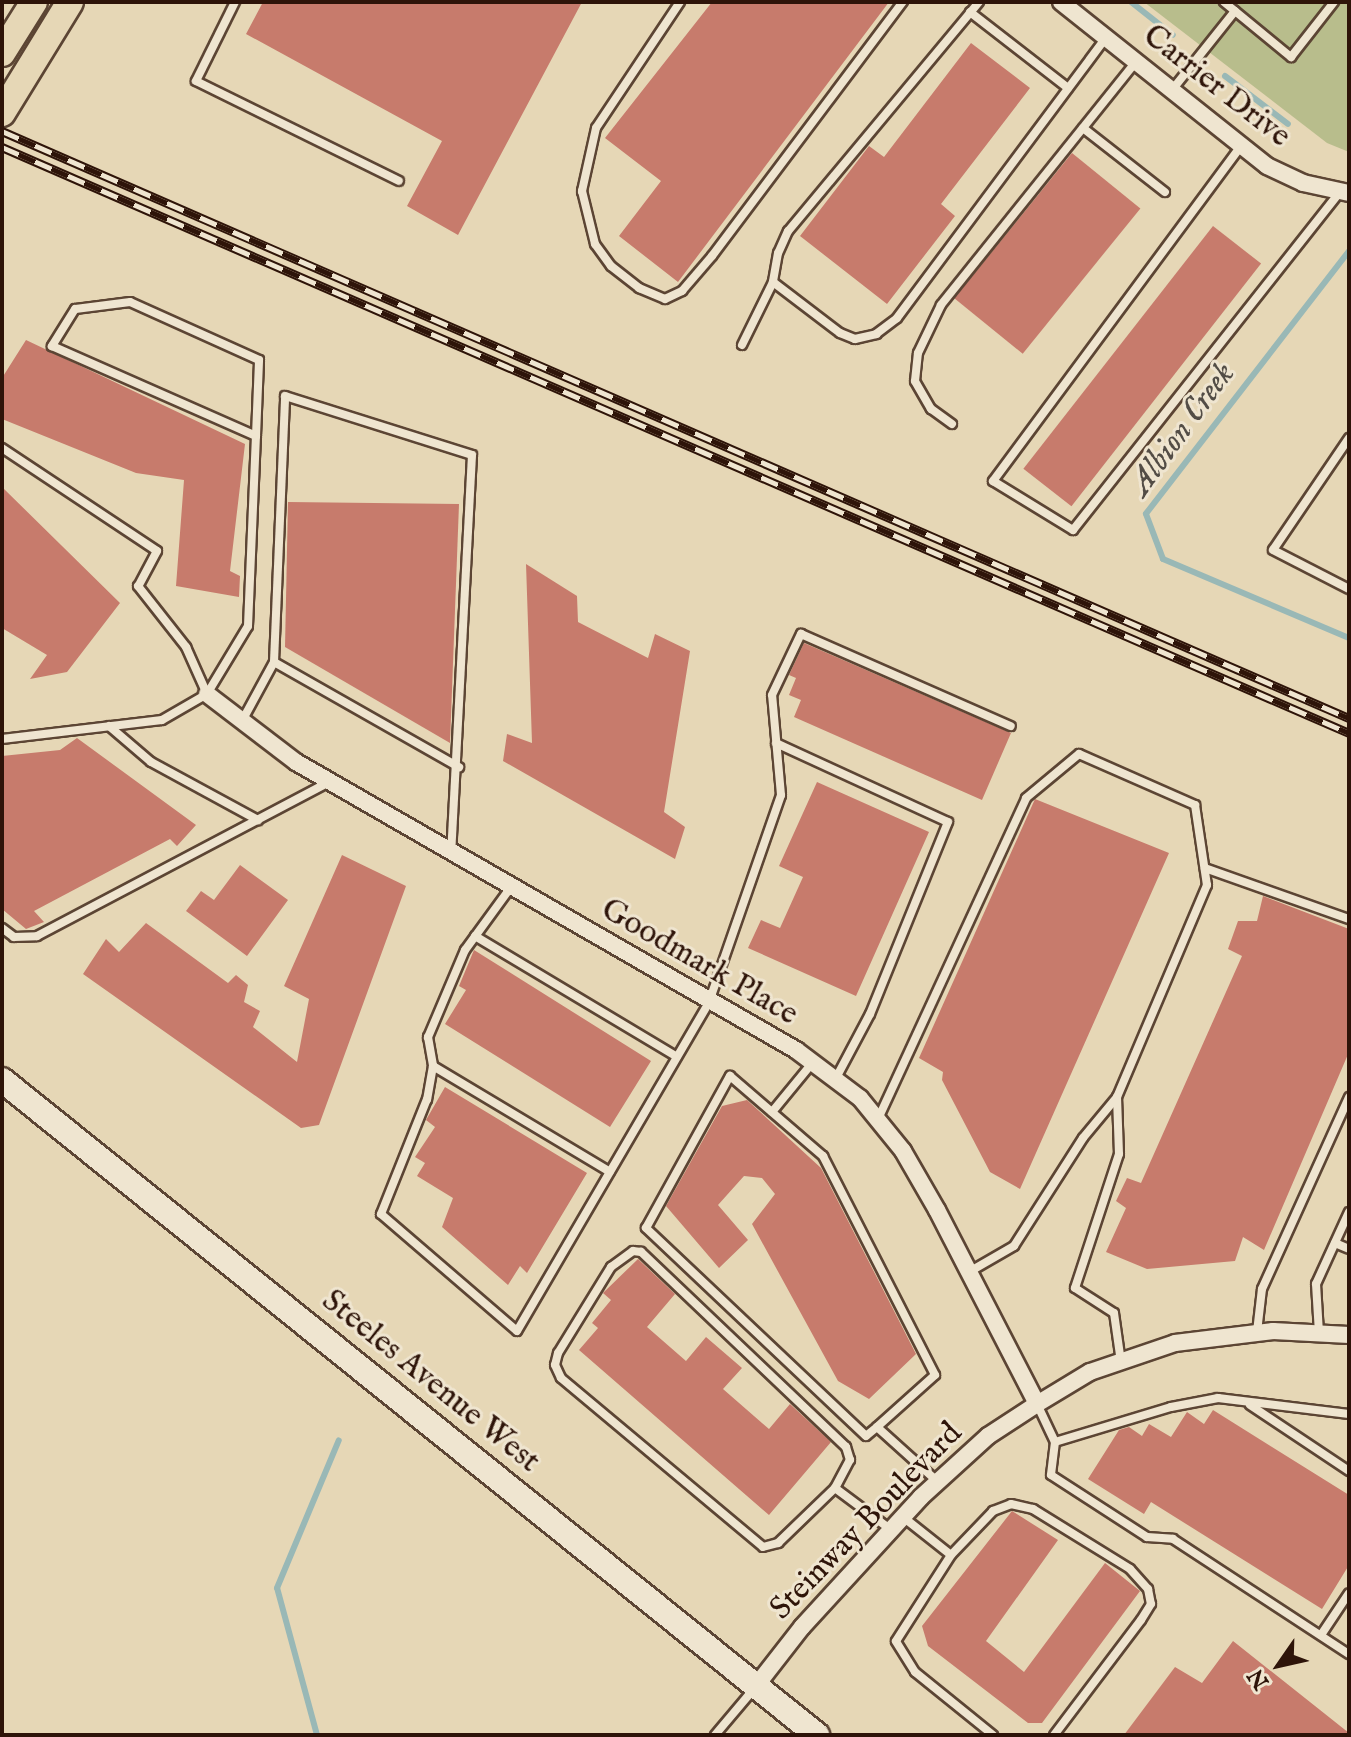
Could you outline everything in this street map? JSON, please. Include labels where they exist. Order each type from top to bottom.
[{"type":"main road","points":[[8,43],[34,2]]},
{"type":"main road","points":[[2,113],[70,2]]},
{"type":"main road","name":"Steeles Avenue West","points":[[2,1080],[817,1735]]},
{"type":"street","name":"Carrier Drive","points":[[1061,2],[1241,146],[1279,172],[1344,193]]},
{"type":"street","name":"Goodmark Place","points":[[207,694],[330,781],[836,1078],[878,1120],[903,1151],[1037,1404]]},
{"type":"street","name":"Steinway Boulevard","points":[[756,1686],[890,1529],[937,1481],[988,1436],[1090,1372],[1175,1343],[1257,1332],[1349,1335]]},
{"type":"lane","points":[[235,2],[196,81],[399,181]]},
{"type":"lane","points":[[680,2],[596,128],[582,191],[591,234],[611,266],[639,288],[665,299],[682,291],[712,256],[903,2]]},
{"type":"lane","points":[[742,345],[773,282],[788,231],[979,2]]},
{"type":"lane","points":[[1224,2],[1291,57],[1334,2]]},
{"type":"lane","points":[[1172,90],[1235,11]]},
{"type":"lane","points":[[970,12],[1068,88]]},
{"type":"lane","points":[[773,282],[840,333],[855,339],[876,334],[897,318],[1106,38]]},
{"type":"lane","points":[[952,424],[931,409],[915,381],[918,353],[941,305],[1136,62]]},
{"type":"lane","points":[[1083,128],[1165,192]]},
{"type":"lane","points":[[1241,146],[993,481],[1073,530],[1344,193]]},
{"type":"lane","points":[[2,739],[162,720],[207,694],[248,626],[256,436],[259,360],[130,302],[75,309],[52,346],[256,436]]},
{"type":"lane","points":[[242,721],[274,662],[285,396],[472,455],[459,767],[451,853]]},
{"type":"lane","points":[[1349,438],[1273,550],[1349,589]]},
{"type":"lane","points":[[2,448],[157,551],[138,586],[186,647],[207,694]]},
{"type":"lane","points":[[511,887],[475,936],[428,1037],[433,1066],[427,1099],[381,1214],[517,1331],[709,1002],[781,795],[772,695],[801,634],[1011,726]]},
{"type":"lane","points":[[274,662],[459,767]]},
{"type":"lane","points":[[109,726],[151,762],[258,820]]},
{"type":"lane","points":[[776,743],[948,822],[870,1014],[836,1078]]},
{"type":"lane","points":[[878,1120],[1026,798],[1079,754],[1195,805],[1207,885],[1117,1097],[1083,1138],[1014,1246],[968,1273]]},
{"type":"lane","points":[[2,928],[14,937],[37,936],[330,781]]},
{"type":"lane","points":[[1205,868],[1349,919]]},
{"type":"lane","points":[[475,936],[677,1057]]},
{"type":"lane","points":[[772,1112],[813,1062]]},
{"type":"lane","points":[[433,1066],[610,1172]]},
{"type":"lane","points":[[730,1076],[823,1156],[935,1375],[877,1427],[866,1436],[646,1228],[730,1076]]},
{"type":"lane","points":[[1117,1097],[1119,1154],[1075,1288],[1114,1313],[1121,1362]]},
{"type":"lane","points":[[1257,1332],[1262,1289],[1349,1097]]},
{"type":"lane","points":[[1319,1333],[1316,1284],[1349,1212]]},
{"type":"lane","points":[[1335,1243],[1349,1249]]},
{"type":"lane","points":[[633,1251],[641,1252],[846,1447],[850,1460],[835,1488],[778,1543],[763,1547],[561,1378],[555,1365],[558,1353],[611,1267],[633,1251]]},
{"type":"lane","points":[[1055,1442],[1171,1407],[1218,1398],[1349,1414]]},
{"type":"lane","points":[[1247,1403],[1349,1471]]},
{"type":"lane","points":[[1037,1404],[1055,1442],[1051,1475],[1147,1537],[1173,1539],[1349,1654]]},
{"type":"lane","points":[[877,1427],[937,1481]]},
{"type":"lane","points":[[835,1488],[890,1529]]},
{"type":"lane","points":[[993,1735],[915,1672],[896,1641],[951,1555],[993,1511],[1011,1504],[1033,1509],[1130,1569],[1148,1589],[1151,1604],[1054,1735]]},
{"type":"lane","points":[[902,1517],[951,1555]]},
{"type":"lane","points":[[1321,1635],[1349,1593]]},
{"type":"lane","points":[[715,1735],[756,1686]]},
{"type":"green space","points":[[1144,2],[1349,2],[1349,152],[1327,143]]},
{"type":"building","points":[[263,2],[582,2],[458,235],[407,206],[442,141],[246,34]]},
{"type":"building","points":[[712,2],[889,2],[678,282],[619,236],[661,181],[605,138]]},
{"type":"building","points":[[971,43],[1030,88],[941,204],[955,216],[887,304],[800,236],[869,146],[884,157]]},
{"type":"building","points":[[1072,153],[1140,208],[1023,354],[954,298]]},
{"type":"building","points":[[1213,226],[1261,264],[1071,506],[1023,469]]},
{"type":"building","points":[[26,340],[245,444],[230,571],[240,576],[239,597],[176,586],[184,480],[136,473],[2,419],[2,378]]},
{"type":"building","points":[[2,487],[120,603],[67,672],[30,679],[47,655],[2,628]]},
{"type":"building","points":[[288,502],[459,504],[450,743],[285,647]]},
{"type":"building","points":[[526,564],[577,596],[578,622],[648,658],[655,634],[690,651],[664,812],[685,827],[675,859],[503,761],[507,734],[532,743]]},
{"type":"building","points":[[804,643],[1011,733],[982,800],[794,717],[801,700],[789,695],[796,678],[789,675]]},
{"type":"building","points":[[77,738],[196,825],[177,846],[170,839],[34,911],[44,922],[26,929],[2,909],[2,756],[60,750]]},
{"type":"building","points":[[817,782],[929,832],[856,996],[748,948],[761,920],[780,928],[803,877],[779,866]]},
{"type":"building","points":[[1035,799],[1169,853],[1020,1189],[990,1172],[942,1080],[943,1072],[919,1058]]},
{"type":"building","points":[[342,855],[406,886],[319,1125],[301,1128],[83,974],[106,939],[119,952],[146,923],[228,983],[236,975],[248,985],[244,1002],[260,1011],[253,1027],[297,1062],[309,999],[284,986]]},
{"type":"building","points":[[240,865],[288,900],[247,956],[186,911],[201,891],[214,900]]},
{"type":"building","points":[[1263,896],[1349,929],[1349,1052],[1264,1250],[1243,1237],[1235,1261],[1147,1269],[1106,1252],[1126,1208],[1116,1201],[1127,1178],[1141,1183],[1242,956],[1228,949],[1238,921],[1257,921]]},
{"type":"building","points":[[474,950],[651,1061],[610,1127],[445,1024],[466,990],[459,986]]},
{"type":"building","points":[[445,1087],[587,1173],[527,1273],[520,1266],[508,1285],[442,1227],[453,1198],[417,1176],[425,1163],[415,1157],[435,1127],[426,1120]]},
{"type":"building","points":[[747,1100],[821,1168],[916,1354],[869,1399],[838,1381],[752,1224],[775,1194],[762,1178],[744,1176],[718,1205],[748,1240],[719,1268],[666,1206],[722,1106]]},
{"type":"building","points":[[638,1259],[675,1294],[647,1327],[686,1361],[706,1337],[742,1368],[723,1389],[769,1429],[790,1404],[831,1442],[769,1515],[579,1350],[598,1328],[592,1323],[611,1300],[603,1293]]},
{"type":"building","points":[[1213,1410],[1349,1495],[1349,1565],[1322,1609],[1151,1502],[1144,1514],[1088,1479],[1119,1430],[1129,1427],[1142,1436],[1149,1424],[1171,1437],[1187,1412],[1204,1424]]},
{"type":"building","points":[[1012,1511],[1058,1540],[986,1641],[1024,1672],[1105,1563],[1140,1591],[1042,1723],[1028,1723],[928,1646],[922,1626]]},
{"type":"building","points":[[1233,1641],[1349,1735],[1124,1735],[1175,1667],[1202,1683]]},
{"type":"waterway","name":"Albion Creek","points":[[1131,2],[1173,35]]},
{"type":"waterway","name":"Albion Creek","points":[[1225,76],[1288,124]]},
{"type":"waterway","name":"Albion Creek","points":[[1349,251],[1146,514],[1163,559],[1349,638]]},
{"type":"waterway","points":[[317,1735],[277,1588],[339,1440]]},
{"type":"railway","points":[[2,131],[1349,718]]},
{"type":"railway","points":[[2,147],[1349,733]]}]
